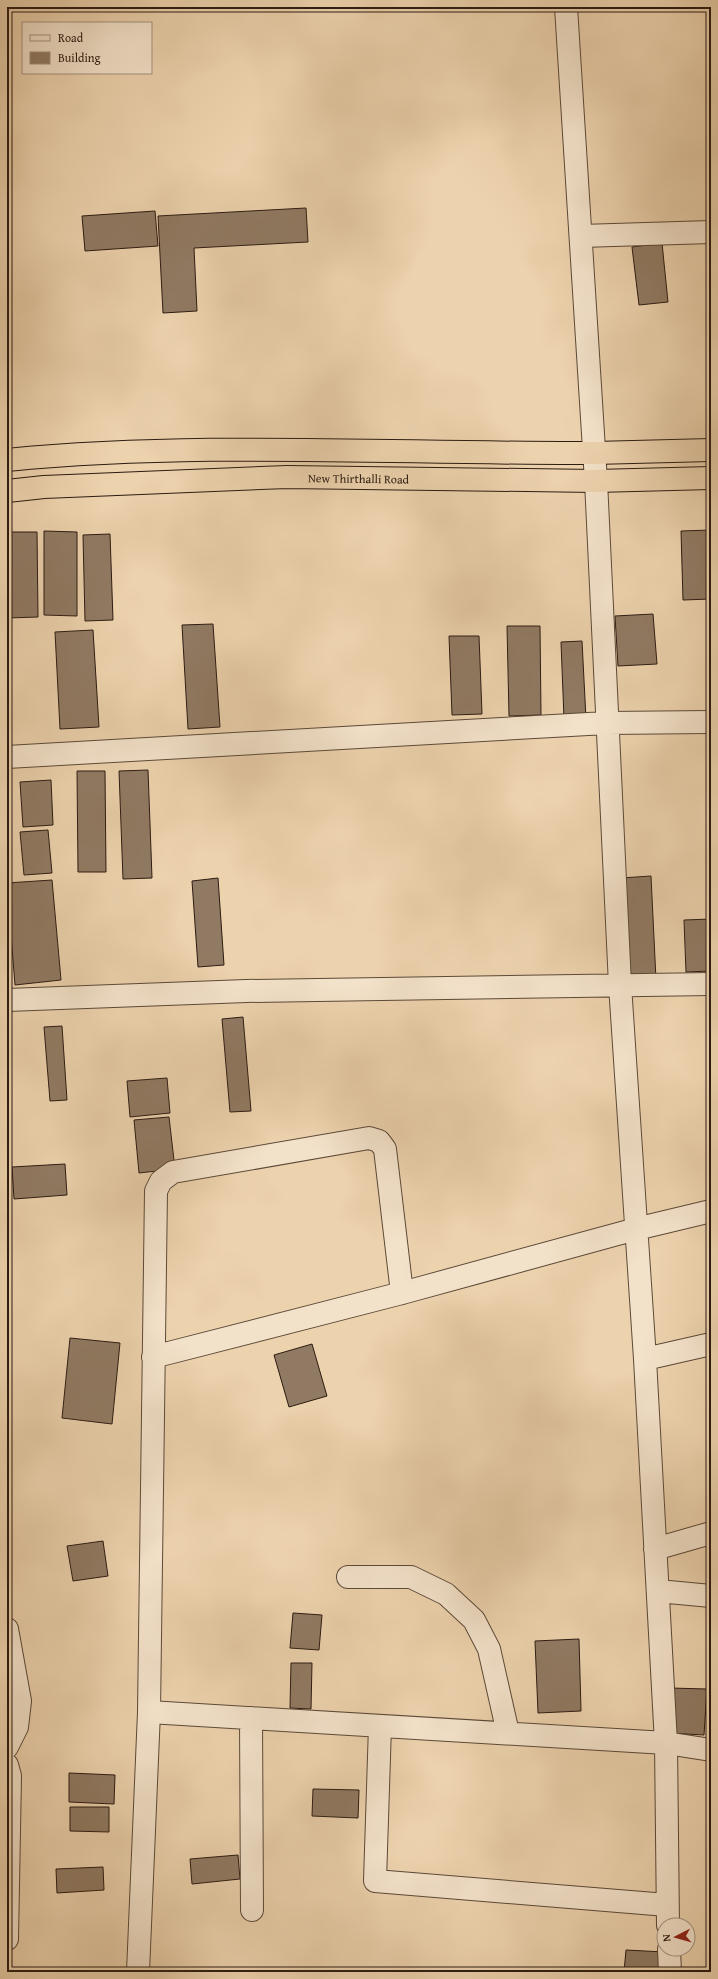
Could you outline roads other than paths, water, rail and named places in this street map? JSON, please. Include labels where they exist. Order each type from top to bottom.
[{"type":"highway","points":[[7,460],[136,450],[293,449],[594,453],[711,450]]},
{"type":"highway","name":"New Thirthalli Road","points":[[7,491],[44,487],[287,477],[596,481],[711,478]]},
{"type":"street","points":[[380,1726],[375,1881],[667,1915],[666,1743],[658,1591],[645,1359],[620,985],[606,722],[596,481],[566,7]]},
{"type":"street","points":[[581,236],[711,232]]},
{"type":"street","points":[[7,757],[606,722],[711,722]]},
{"type":"street","points":[[7,1000],[246,991],[711,984]]},
{"type":"street","points":[[138,1972],[148,1712],[156,1191],[161,1181],[173,1172],[369,1138],[379,1141],[385,1149],[402,1293]]},
{"type":"street","points":[[153,1357],[402,1293],[636,1229],[711,1211]]},
{"type":"street","points":[[645,1359],[711,1344]]},
{"type":"street","points":[[655,1549],[711,1533]]},
{"type":"street","points":[[348,1577],[411,1577],[446,1594],[474,1620],[489,1649],[508,1734]]},
{"type":"street","points":[[658,1591],[711,1596]]},
{"type":"street","points":[[7,1629],[20,1701],[17,1727],[7,1747]]},
{"type":"street","points":[[148,1712],[666,1743],[711,1750]]},
{"type":"street","points":[[251,1718],[252,1910]]},
{"type":"street","points":[[7,1765],[10,1776],[7,1939]]},
{"type":"street","points":[[669,1957],[670,1972]]}]
